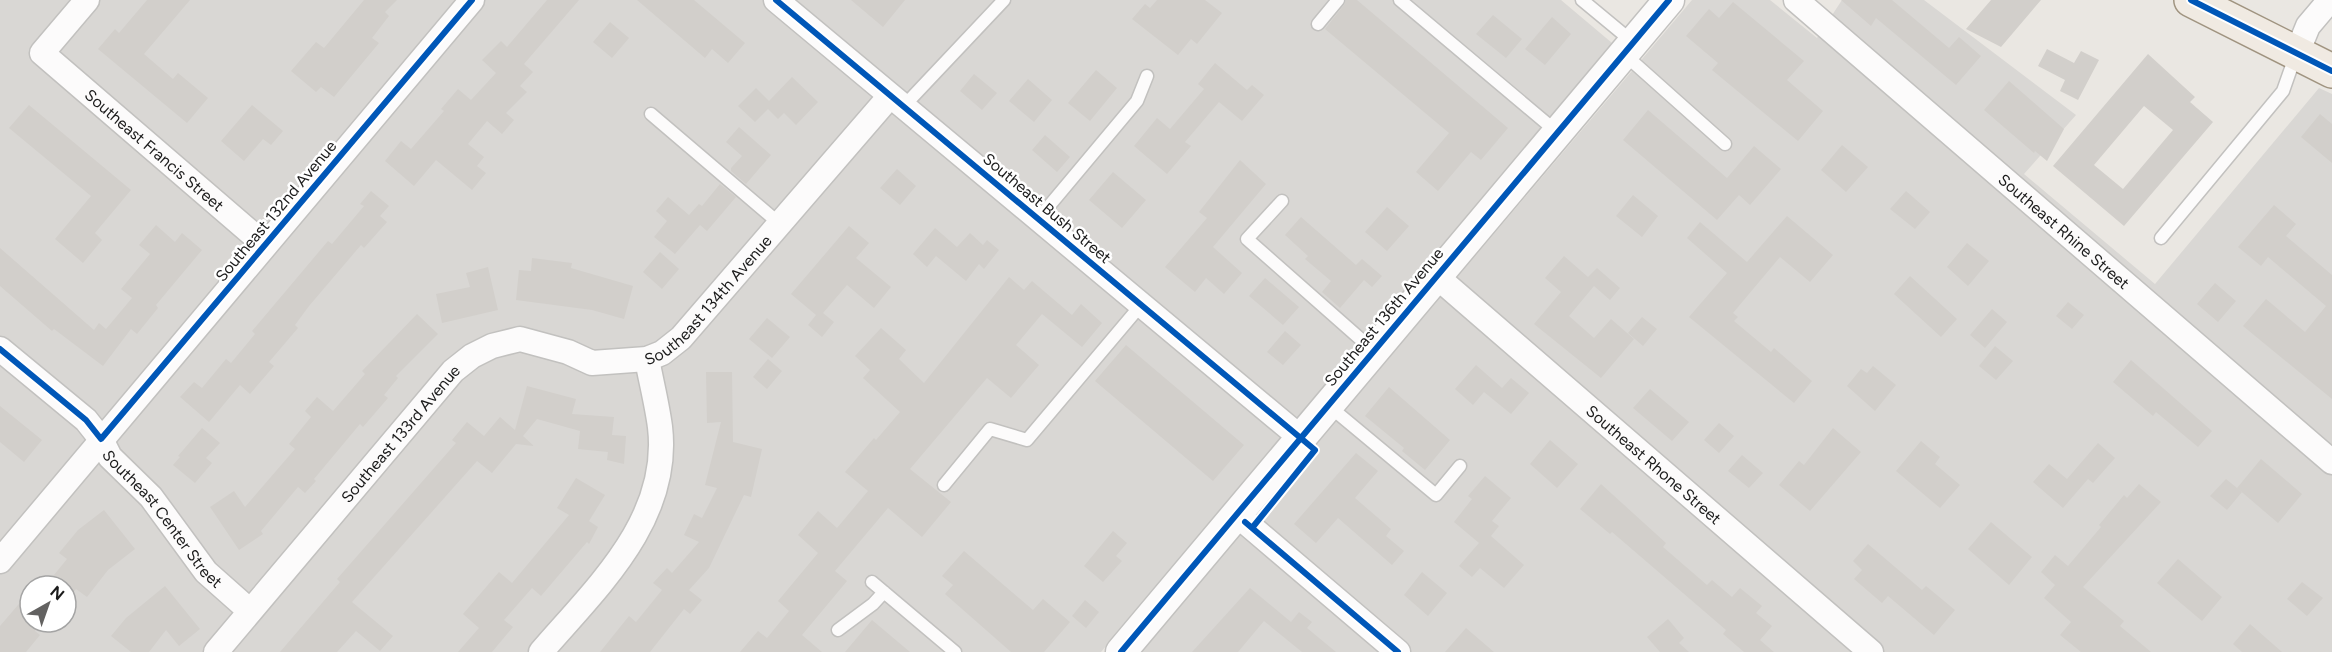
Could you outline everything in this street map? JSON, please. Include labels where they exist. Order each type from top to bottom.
[{"type":"main road","points":[[2191,0],[2332,71]]},
{"type":"street","name":"Southeast Francis Street","points":[[87,0],[42,53],[265,245]]},
{"type":"street","name":"Southeast 132nd Avenue","points":[[0,561],[472,0]]},
{"type":"street","name":"Southeast Bush Street","points":[[776,0],[1301,438]]},
{"type":"street","name":"Southeast 136th Avenue","points":[[1121,652],[1669,0]]},
{"type":"street","name":"Southeast Rhine Street","points":[[1796,0],[2332,462]]},
{"type":"street","points":[[2297,53],[2308,26],[2330,0]]},
{"type":"street","name":"Southeast 134th Avenue","points":[[541,652],[620,560],[646,515],[656,486],[660,428],[647,359],[662,353],[681,338],[780,224],[896,101]]},
{"type":"street","name":"Southeast Rhone Street","points":[[1436,276],[1871,652]]},
{"type":"street","name":"Southeast 133rd Avenue","points":[[216,652],[453,371],[472,356],[492,346],[520,339],[568,352],[592,363],[647,359]]},
{"type":"street","name":"Southeast Center Street","points":[[0,349],[86,420],[101,439],[110,457],[151,497],[206,572],[250,611]]},
{"type":"street","points":[[1236,514],[1398,652]]},
{"type":"lane","points":[[896,101],[1004,0]]},
{"type":"lane","points":[[1318,24],[1338,0]]},
{"type":"lane","points":[[1400,0],[1557,132]]},
{"type":"lane","points":[[1582,0],[1725,144]]},
{"type":"lane","points":[[2161,238],[2283,91],[2297,53]]},
{"type":"lane","points":[[1039,218],[1137,101],[1148,76]]},
{"type":"lane","points":[[651,114],[780,224]]},
{"type":"lane","points":[[1282,201],[1247,239],[1374,351]]},
{"type":"lane","points":[[944,485],[990,429],[1027,440],[1141,305]]},
{"type":"lane","points":[[1328,405],[1436,495],[1460,466]]},
{"type":"lane","points":[[872,582],[955,652]]},
{"type":"lane","points":[[838,630],[873,604],[884,592]]},
{"type":"shaded area","points":[[0,0],[1561,0],[1612,43],[1101,652],[0,652]]},
{"type":"shaded area","points":[[1692,0],[1770,0],[1817,38],[1842,0],[1924,0],[2076,115],[2024,174],[2155,284],[2319,88],[2332,94],[2332,652],[1140,652]]},
{"type":"building","points":[[147,0],[190,0],[144,54],[173,79],[178,73],[208,98],[187,123],[98,49],[115,29],[119,33]]},
{"type":"building","points":[[364,0],[397,0],[385,12],[389,16],[372,38],[379,43],[334,97],[321,87],[316,92],[291,71],[316,42],[324,48]]},
{"type":"building","points":[[547,0],[579,0],[524,64],[533,72],[520,86],[527,92],[506,113],[514,120],[502,134],[487,121],[468,144],[484,157],[477,166],[486,173],[472,190],[436,160],[414,186],[385,161],[401,141],[411,149],[444,111],[441,109],[458,89],[471,100],[496,73],[482,60],[501,41],[507,47]]},
{"type":"building","points":[[637,0],[694,0],[745,43],[728,63],[712,49],[705,58]]},
{"type":"building","points":[[851,0],[905,0],[883,27]]},
{"type":"building","points":[[1157,0],[1205,0],[1222,13],[1197,44],[1191,39],[1178,55],[1132,19],[1145,4],[1150,8]]},
{"type":"building","points":[[1346,0],[1357,0],[1508,128],[1481,160],[1471,152],[1438,191],[1416,172],[1449,133],[1325,29]]},
{"type":"building","points":[[1841,0],[1892,0],[1949,48],[1959,37],[1981,56],[1956,85],[1876,18],[1871,26]]},
{"type":"building","points":[[1991,0],[2041,0],[2001,47],[1966,29]]},
{"type":"building","points":[[1733,2],[1804,61],[1787,80],[1823,111],[1798,141],[1712,70],[1718,63],[1686,36],[1709,9],[1719,18]]},
{"type":"building","points":[[1493,15],[1522,39],[1506,58],[1476,34]]},
{"type":"building","points":[[1552,17],[1571,34],[1545,65],[1525,49]]},
{"type":"building","points":[[610,22],[629,38],[612,58],[593,42]]},
{"type":"building","points":[[2047,49],[2074,63],[2081,51],[2099,60],[2078,100],[2060,91],[2065,80],[2038,66]]},
{"type":"building","points":[[2148,54],[2195,97],[2190,102],[2213,122],[2124,226],[2053,166]],"holes":[[[2144,106],[2173,130],[2123,189],[2094,165]]]},
{"type":"building","points":[[1215,63],[1247,90],[1252,85],[1264,95],[1242,121],[1219,102],[1185,142],[1191,146],[1167,174],[1134,146],[1157,118],[1170,129],[1204,89],[1198,84]]},
{"type":"building","points":[[1096,70],[1117,88],[1090,121],[1068,103]]},
{"type":"building","points":[[974,74],[997,93],[982,110],[960,91]]},
{"type":"building","points":[[792,77],[818,102],[796,125],[784,113],[778,119],[768,109],[755,122],[738,106],[756,88],[769,101]]},
{"type":"building","points":[[1028,79],[1052,100],[1034,122],[1009,101]]},
{"type":"building","points":[[2009,81],[2064,129],[2047,161],[2035,151],[2034,153],[1984,110]]},
{"type":"building","points":[[29,105],[131,190],[95,233],[102,240],[83,263],[55,239],[91,196],[9,128]]},
{"type":"building","points":[[252,105],[283,131],[271,145],[263,139],[244,161],[221,141]]},
{"type":"building","points":[[1648,110],[1727,178],[1754,146],[1781,169],[1750,205],[1739,195],[1717,220],[1623,140]]},
{"type":"building","points":[[2320,114],[2332,124],[2332,163],[2301,137]]},
{"type":"building","points":[[739,127],[771,155],[746,184],[731,171],[742,156],[726,142]]},
{"type":"building","points":[[1045,135],[1070,157],[1057,172],[1032,150]]},
{"type":"building","points":[[1842,145],[1868,167],[1846,192],[1821,170]]},
{"type":"building","points":[[1240,160],[1266,184],[1213,247],[1242,273],[1224,294],[1206,278],[1195,292],[1165,267],[1207,218],[1199,212]]},
{"type":"building","points":[[897,169],[916,186],[900,205],[880,188]]},
{"type":"building","points":[[1113,172],[1146,200],[1122,228],[1089,200]]},
{"type":"building","points":[[720,184],[736,197],[707,231],[700,225],[675,254],[654,237],[667,221],[656,211],[668,197],[689,215],[699,204],[702,206]]},
{"type":"building","points":[[371,191],[389,206],[380,216],[387,222],[364,248],[361,245],[309,306],[295,325],[298,328],[269,362],[274,366],[250,394],[240,385],[209,422],[180,397],[194,382],[202,388],[226,359],[231,363],[255,334],[252,331],[328,241],[332,244],[364,206],[360,204]]},
{"type":"building","points":[[1906,191],[1930,212],[1915,229],[1890,209]]},
{"type":"building","points":[[1633,195],[1658,216],[1642,237],[1616,216]]},
{"type":"building","points":[[2274,205],[2296,224],[2286,236],[2332,275],[2332,399],[2243,326],[2266,299],[2305,332],[2326,306],[2268,257],[2261,266],[2238,247]]},
{"type":"building","points":[[1387,207],[1409,226],[1387,251],[1365,232]]},
{"type":"building","points":[[1787,216],[1833,255],[1810,282],[1780,257],[1733,313],[1738,317],[1734,321],[1771,352],[1774,348],[1812,381],[1794,403],[1689,317],[1727,273],[1687,238],[1700,222],[1747,262]]},
{"type":"building","points":[[1301,217],[1356,265],[1362,259],[1382,276],[1372,287],[1364,280],[1340,308],[1322,292],[1331,281],[1305,259],[1308,256],[1285,235]]},
{"type":"building","points":[[156,225],[175,242],[182,233],[202,250],[156,305],[158,308],[137,334],[131,329],[103,366],[54,329],[52,331],[0,286],[0,248],[94,330],[99,323],[106,329],[132,298],[121,289],[150,254],[139,245]]},
{"type":"building","points":[[849,226],[869,243],[856,258],[891,287],[874,308],[847,285],[823,313],[834,322],[822,337],[808,325],[816,315],[791,294]]},
{"type":"building","points":[[935,228],[957,247],[970,233],[983,245],[987,240],[999,250],[984,269],[979,264],[966,281],[936,256],[927,267],[913,254]]},
{"type":"building","points":[[1967,243],[1989,261],[1968,286],[1947,267]]},
{"type":"building","points":[[660,252],[679,269],[662,289],[643,272]]},
{"type":"building","points":[[1564,256],[1588,277],[1597,268],[1620,288],[1610,300],[1594,286],[1569,316],[1594,338],[1611,319],[1634,339],[1601,378],[1534,324],[1561,292],[1545,278]]},
{"type":"building","points":[[532,258],[572,263],[571,268],[633,286],[624,319],[592,310],[516,300],[519,270],[531,271]]},
{"type":"building","points":[[488,267],[498,310],[442,323],[436,294],[470,287],[466,273]]},
{"type":"building","points":[[1910,276],[1957,319],[1941,337],[1894,294]]},
{"type":"building","points":[[1009,277],[1024,290],[1032,281],[1072,315],[1081,304],[1102,323],[1082,347],[1042,314],[1016,345],[1039,365],[1011,398],[987,378],[910,469],[951,502],[922,537],[888,508],[835,571],[847,581],[802,635],[822,652],[740,652],[758,631],[767,638],[789,611],[778,601],[818,553],[798,535],[818,511],[837,528],[868,491],[845,472],[900,412],[863,378],[870,370],[855,356],[881,328],[906,350],[899,359],[924,383]]},
{"type":"building","points":[[1265,278],[1299,307],[1283,325],[1249,296]]},
{"type":"building","points":[[2215,283],[2236,301],[2218,322],[2197,304]]},
{"type":"building","points":[[2068,302],[2084,315],[2072,329],[2056,316]]},
{"type":"building","points":[[1992,309],[2007,322],[1985,348],[1970,335]]},
{"type":"building","points":[[417,314],[438,334],[396,376],[398,378],[384,395],[388,398],[363,427],[360,424],[305,493],[298,487],[261,531],[263,534],[239,550],[210,507],[234,491],[245,507],[295,449],[289,444],[311,417],[305,411],[317,397],[333,411],[365,374],[362,371]]},
{"type":"building","points":[[1642,317],[1657,329],[1643,346],[1628,333]]},
{"type":"building","points":[[767,318],[790,337],[772,358],[749,339]]},
{"type":"building","points":[[1285,331],[1301,345],[1283,365],[1267,352]]},
{"type":"building","points":[[1126,345],[1244,445],[1213,481],[1095,381]]},
{"type":"building","points":[[1995,346],[2013,361],[1996,380],[1979,366]]},
{"type":"building","points":[[768,359],[782,371],[767,389],[753,377]]},
{"type":"building","points":[[2131,360],[2212,431],[2198,447],[2156,412],[2153,416],[2113,382]]},
{"type":"building","points":[[1476,365],[1502,388],[1511,378],[1529,393],[1511,414],[1484,392],[1473,405],[1455,389]]},
{"type":"building","points":[[1873,366],[1896,385],[1875,411],[1847,386],[1861,369],[1867,373]]},
{"type":"building","points":[[706,372],[732,372],[733,442],[762,449],[751,497],[744,495],[709,568],[689,590],[702,600],[690,614],[684,609],[650,652],[600,652],[629,616],[636,622],[662,590],[653,583],[667,568],[672,573],[699,542],[684,535],[694,514],[702,518],[717,488],[705,485],[721,422],[707,423]]},
{"type":"building","points":[[527,386],[576,399],[572,414],[614,417],[612,435],[626,436],[624,464],[607,460],[608,452],[578,449],[580,431],[537,419],[523,436],[534,446],[516,444],[492,473],[477,461],[352,602],[393,636],[380,651],[356,631],[337,652],[280,652],[340,582],[337,579],[456,443],[452,440],[467,422],[484,436],[500,417],[515,430]]},
{"type":"building","points":[[1389,387],[1450,440],[1425,470],[1402,451],[1404,448],[1365,416]]},
{"type":"building","points":[[1650,389],[1689,422],[1672,441],[1633,408]]},
{"type":"building","points":[[0,406],[42,440],[24,462],[0,442]]},
{"type":"building","points":[[1719,423],[1734,436],[1719,453],[1704,440]]},
{"type":"building","points":[[202,428],[220,443],[206,458],[212,463],[195,483],[173,465]]},
{"type":"building","points":[[1833,428],[1861,452],[1810,511],[1779,485],[1799,461],[1804,465]]},
{"type":"building","points":[[1550,440],[1578,464],[1557,488],[1530,464]]},
{"type":"building","points":[[1921,441],[1940,457],[1935,464],[1960,485],[1940,508],[1896,471]]},
{"type":"building","points":[[2098,443],[2115,458],[2093,483],[2088,479],[2063,508],[2033,482],[2049,464],[2067,479]]},
{"type":"building","points":[[1356,453],[1378,471],[1355,498],[1391,529],[1386,536],[1404,551],[1392,565],[1338,518],[1316,543],[1294,524]]},
{"type":"building","points":[[1742,455],[1763,473],[1749,488],[1728,471]]},
{"type":"building","points":[[2261,459],[2302,494],[2278,523],[2237,488]]},
{"type":"building","points":[[1485,476],[1511,498],[1492,521],[1499,526],[1491,536],[1524,565],[1504,588],[1480,568],[1472,577],[1459,566],[1479,543],[1454,522],[1472,499],[1468,496]]},
{"type":"building","points":[[576,478],[605,495],[589,521],[598,527],[589,544],[587,542],[541,596],[532,588],[504,620],[513,627],[492,652],[458,652],[479,628],[463,614],[499,572],[512,583],[569,515],[557,508]]},
{"type":"building","points":[[2226,479],[2242,492],[2227,510],[2210,496]]},
{"type":"building","points":[[1601,484],[1666,543],[1663,547],[1707,585],[1712,580],[1732,597],[1740,588],[1762,606],[1756,613],[1772,626],[1760,640],[1774,652],[1744,652],[1723,634],[1726,630],[1612,532],[1610,534],[1580,509]]},
{"type":"building","points":[[2139,484],[2161,502],[2083,587],[2124,621],[2120,626],[2151,652],[2081,652],[2060,635],[2071,622],[2044,598],[2055,585],[2041,572],[2055,555],[2068,566],[2124,495],[2127,498]]},
{"type":"building","points":[[104,510],[135,549],[108,570],[87,597],[78,590],[78,574],[55,574],[67,559],[59,553],[78,530]]},
{"type":"building","points":[[1991,522],[2032,557],[2009,585],[1968,549]]},
{"type":"building","points":[[1113,531],[1127,543],[1116,556],[1122,561],[1103,582],[1084,566]]},
{"type":"building","points":[[1868,544],[1922,590],[1926,586],[1955,610],[1934,635],[1888,596],[1882,603],[1854,579],[1862,570],[1853,561]]},
{"type":"building","points":[[964,551],[1033,610],[1043,599],[1070,622],[1044,652],[1011,652],[945,594],[953,585],[942,576]]},
{"type":"building","points":[[2178,559],[2222,597],[2202,621],[2157,583]]},
{"type":"building","points":[[1422,572],[1447,593],[1428,616],[1404,595]]},
{"type":"building","points":[[2302,582],[2323,598],[2307,616],[2287,599]]},
{"type":"building","points":[[165,586],[200,629],[179,646],[166,630],[149,652],[131,652],[111,636],[126,618]]},
{"type":"building","points":[[1250,588],[1291,622],[1299,612],[1312,622],[1307,628],[1336,652],[1302,652],[1264,621],[1238,652],[1192,652]]},
{"type":"building","points":[[1085,600],[1099,612],[1086,628],[1072,616]]},
{"type":"building","points":[[18,605],[18,634],[40,635],[26,652],[0,652],[0,626]]},
{"type":"building","points":[[1668,619],[1684,638],[1679,643],[1689,652],[1660,652],[1647,637]]},
{"type":"building","points":[[872,620],[910,652],[845,652]]},
{"type":"building","points":[[2250,624],[2282,652],[2242,652],[2233,644]]},
{"type":"building","points":[[1466,628],[1494,652],[1445,652]]},
{"type":"cycle path","points":[[0,349],[86,420],[101,439],[472,0]]},
{"type":"cycle path","points":[[776,0],[1315,450],[1252,528]]},
{"type":"cycle path","points":[[1121,652],[1669,0]]},
{"type":"cycle path","points":[[2191,0],[2332,71]]},
{"type":"cycle path","points":[[1245,522],[1398,652]]}]
